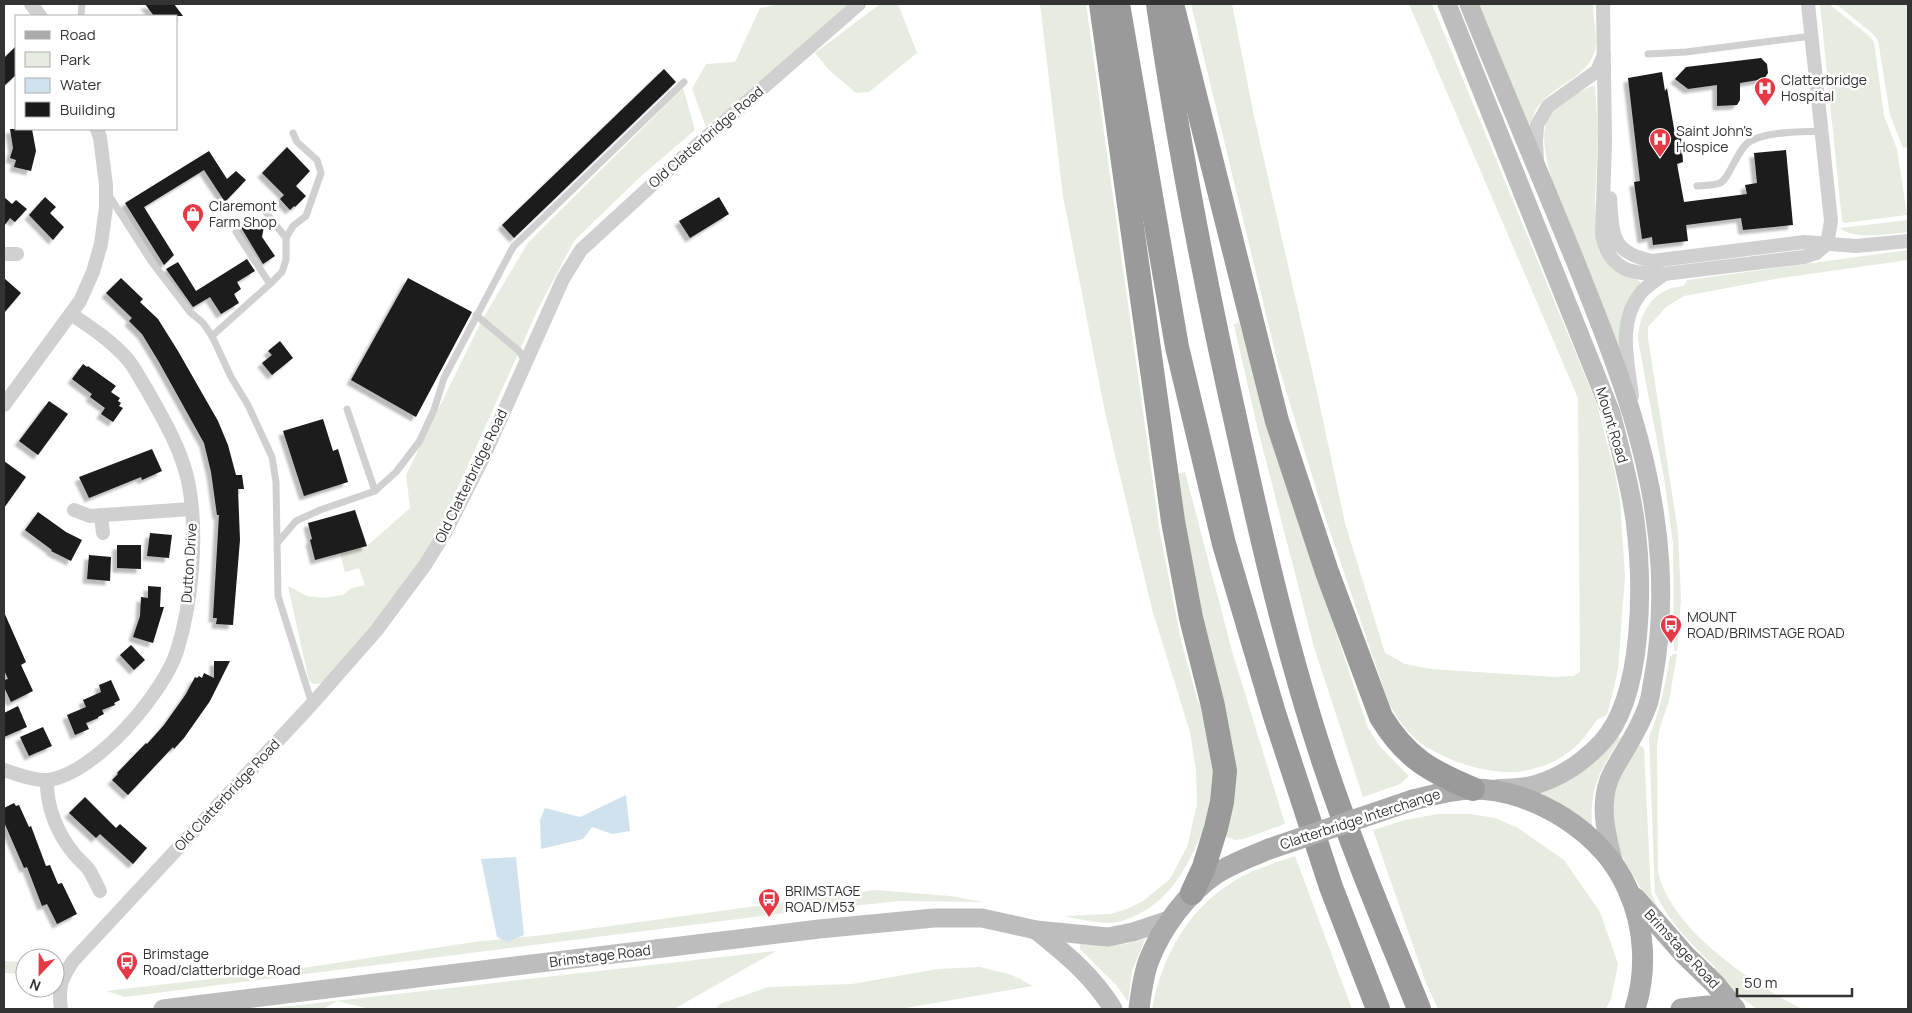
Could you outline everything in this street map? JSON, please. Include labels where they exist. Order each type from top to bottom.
[{"type":"highway","points":[[1101,4],[1173,521],[1190,618],[1212,706],[1225,771],[1222,802],[1216,828],[1204,867],[1192,893]]},
{"type":"highway","points":[[1118,4],[1176,347],[1224,544],[1274,713],[1331,887],[1378,1009]]},
{"type":"highway","points":[[1158,4],[1208,297],[1292,657],[1323,761],[1376,903],[1419,1009]]},
{"type":"highway","points":[[1172,4],[1277,421],[1327,572],[1382,717],[1390,732],[1414,759],[1453,780],[1481,789]]},
{"type":"main road","name":"Mount Road","points":[[1447,4],[1611,413],[1625,468],[1635,520],[1638,565],[1639,601],[1637,633],[1630,681],[1624,702],[1611,729],[1602,742],[1588,756],[1556,776],[1534,785],[1481,789]]},
{"type":"main road","name":"Mount Road","points":[[1469,4],[1610,349],[1637,427],[1656,521],[1660,567],[1660,616],[1655,667],[1648,704],[1632,740],[1612,772],[1606,793],[1605,827],[1615,867]]},
{"type":"main road","name":"Clatterbridge Interchange","points":[[1139,1009],[1142,986],[1149,961],[1172,918],[1192,893],[1217,873],[1269,848],[1414,800],[1448,791],[1481,789],[1529,800],[1548,807],[1596,843],[1615,867],[1628,890],[1639,926],[1643,968],[1635,1009]]},
{"type":"main road","name":"Brimstage Road","points":[[1628,890],[1684,954],[1715,984],[1734,1009]]},
{"type":"main road","name":"Brimstage Road","points":[[163,1009],[819,929],[934,918],[982,918],[1036,930],[1108,937],[1133,932],[1172,918]]},
{"type":"main road","name":"Brimstage Road","points":[[1036,930],[1070,957],[1087,974],[1113,1009]]},
{"type":"main road","name":"Brimstage Road","points":[[1681,1009],[1708,1006],[1734,1009]]},
{"type":"street","points":[[31,4],[39,15]]},
{"type":"street","name":"Old Clatterbridge Road","points":[[61,1009],[59,994],[62,979],[73,961],[312,704],[376,631],[425,565],[446,531],[484,456],[563,279],[581,250],[666,172],[859,4]]},
{"type":"street","points":[[1603,4],[1605,142],[1602,226],[1605,248],[1615,262],[1630,272],[1641,274],[1664,274],[1804,257],[1816,253],[1827,244],[1831,221],[1808,4]]},
{"type":"street","points":[[1539,173],[1536,142],[1538,125],[1548,106],[1597,71],[1605,52]]},
{"type":"street","points":[[4,405],[80,301],[93,272],[101,244],[106,207],[100,137],[97,130]]},
{"type":"street","points":[[1605,142],[1614,237],[1620,247],[1637,258],[1652,261],[1804,242],[1856,246],[1908,240]]},
{"type":"street","name":"Mount Road","points":[[1637,427],[1626,348],[1627,319],[1640,294],[1664,274]]},
{"type":"street","name":"Dutton Drive","points":[[47,780],[64,775],[100,753],[128,727],[152,697],[166,674],[177,651],[189,596],[194,529],[189,486],[180,454],[163,418],[130,362],[112,344],[71,314]]},
{"type":"street","points":[[74,510],[90,516],[101,516],[192,509]]},
{"type":"street","points":[[101,516],[103,533]]},
{"type":"street","points":[[4,770],[47,780],[46,792],[49,806],[61,833],[75,855],[95,867],[100,891]]},
{"type":"lane","points":[[1648,54],[1686,52],[1812,36]]},
{"type":"lane","points":[[278,542],[296,521],[320,510],[376,491],[396,472],[418,442],[434,410],[444,378],[513,247],[684,82]]},
{"type":"lane","points":[[1697,186],[1721,182],[1738,154],[1748,143],[1759,138],[1780,134],[1821,131]]},
{"type":"lane","points":[[212,336],[282,272],[286,260],[286,238],[292,226],[306,216],[321,173],[317,160],[296,142],[293,133]]},
{"type":"lane","points":[[106,191],[152,261],[190,312],[203,323],[212,336],[231,378],[248,405],[272,457],[276,482],[278,596],[312,704]]},
{"type":"lane","points":[[267,214],[286,238]]},
{"type":"lane","points":[[236,232],[270,284]]},
{"type":"lane","points":[[476,315],[518,351],[525,362]]},
{"type":"lane","points":[[346,409],[376,491]]},
{"type":"green space","points":[[782,4],[853,4],[706,127],[692,89],[706,64],[735,62],[760,8]]},
{"type":"green space","points":[[880,4],[898,4],[917,53],[869,92],[856,93],[829,70],[815,53]]},
{"type":"green space","points":[[1040,4],[1086,4],[1160,533],[1181,640],[1198,702],[1205,711],[1215,755],[1215,790],[1207,834],[1202,833],[1183,871],[1166,893],[1145,911],[1113,923],[1093,922],[1064,916],[1110,914],[1127,909],[1143,901],[1170,879],[1187,847],[1197,805],[1196,771],[1190,732],[1152,609],[1106,417],[1063,196]]},
{"type":"green space","points":[[1191,4],[1232,4],[1254,116],[1345,523],[1385,653],[1405,664],[1431,669],[1554,677],[1573,676],[1580,672],[1578,398],[1409,4],[1432,4],[1597,405],[1620,500],[1625,575],[1618,670],[1607,715],[1597,720],[1575,747],[1553,762],[1533,769],[1500,772],[1485,770],[1455,761],[1428,748],[1417,740],[1405,728],[1389,704],[1322,508],[1279,368]]},
{"type":"green space","points":[[1478,4],[1593,4],[1596,46],[1591,60],[1585,68],[1539,105],[1529,126]]},
{"type":"green space","points":[[1820,4],[1829,4],[1874,42],[1884,116],[1897,149],[1907,215],[1844,223],[1842,221]]},
{"type":"green space","points":[[1836,4],[1908,4],[1908,147],[1903,148],[1890,115],[1878,40]]},
{"type":"green space","points":[[1591,86],[1595,86],[1598,134],[1595,198],[1596,226],[1628,276],[1641,283],[1628,300],[1622,317],[1621,356],[1563,212],[1545,152],[1544,135],[1550,115],[1560,104]]},
{"type":"green space","points":[[683,88],[695,130],[640,177],[574,241],[538,309],[442,523],[430,545],[387,606],[324,683],[314,684],[309,681],[288,586],[307,596],[323,598],[343,595],[350,589],[365,585],[359,568],[345,572],[340,553],[367,546],[410,508],[406,475],[483,318],[528,243]]},
{"type":"green space","points":[[1908,220],[1908,232],[1901,233],[1862,235],[1845,232],[1840,228]]},
{"type":"green space","points":[[1908,250],[1908,260],[1775,279],[1684,296],[1666,307],[1648,327],[1648,338],[1678,532],[1681,599],[1677,651],[1674,651],[1673,543],[1664,478],[1638,340],[1642,317],[1650,303],[1671,288],[1684,286],[1687,280]]},
{"type":"green space","points":[[1239,322],[1292,501],[1368,728],[1381,748],[1409,776],[1400,784],[1363,797],[1314,647],[1258,430],[1234,325]]},
{"type":"green space","points":[[1185,472],[1232,651],[1285,824],[1243,839],[1235,840],[1225,836],[1202,633],[1175,475]]},
{"type":"green space","points":[[1673,654],[1677,654],[1669,701],[1660,727],[1657,744],[1658,872],[1666,893],[1679,914],[1696,934],[1738,970],[1802,1009],[1757,1009],[1710,975],[1715,967],[1674,923],[1655,893],[1649,737],[1659,708],[1670,657]]},
{"type":"green space","points":[[1617,735],[1621,738],[1602,769],[1595,789],[1592,800],[1591,827],[1539,794],[1539,792]]},
{"type":"green space","points":[[1637,744],[1644,748],[1651,893],[1658,908],[1694,952],[1650,904],[1616,846],[1610,796]]},
{"type":"green space","points":[[1438,814],[1470,814],[1495,818],[1518,828],[1564,860],[1600,912],[1618,964],[1611,999],[1606,1009],[1438,1009],[1426,983],[1373,830],[1405,820]]},
{"type":"green space","points":[[1295,856],[1352,1009],[1152,1009],[1156,991],[1169,956],[1177,939],[1199,909],[1213,896],[1236,880],[1260,868]]},
{"type":"green space","points":[[875,890],[950,896],[983,902],[900,901],[785,913],[125,997],[106,991],[296,969],[474,942],[544,935]]},
{"type":"green space","points":[[1145,939],[1132,971],[1128,1002],[1117,986],[1080,949],[1082,942],[1114,945]]},
{"type":"green space","points":[[776,951],[674,1009],[370,1009],[337,1001],[323,1009],[264,1009]]},
{"type":"green space","points":[[4,961],[15,962],[15,974],[4,973]]},
{"type":"green space","points":[[980,967],[1012,975],[1033,986],[900,1009],[715,1009],[720,1004],[768,987],[852,984],[938,969]]},
{"type":"water","points":[[626,795],[630,831],[612,834],[592,827],[583,839],[541,849],[540,820],[545,808],[580,817]]},
{"type":"water","points":[[516,857],[524,935],[507,942],[497,937],[481,859]]},
{"type":"building","points":[[145,4],[174,4],[183,16],[178,15],[153,15]]},
{"type":"building","points":[[15,47],[15,76],[4,86],[4,58]]},
{"type":"building","points":[[1761,58],[1767,64],[1768,73],[1764,79],[1740,83],[1740,100],[1737,105],[1717,106],[1717,85],[1688,89],[1675,79],[1686,67]]},
{"type":"building","points":[[664,69],[676,82],[514,238],[502,225]]},
{"type":"building","name":"Saint John's Hospice","points":[[1662,72],[1665,91],[1667,88],[1675,134],[1681,135],[1683,162],[1677,164],[1684,202],[1747,194],[1745,185],[1757,183],[1754,153],[1786,150],[1793,225],[1743,230],[1741,218],[1686,225],[1688,241],[1653,245],[1652,237],[1642,239],[1634,182],[1640,181],[1628,78]]},
{"type":"building","points":[[10,129],[32,130],[36,151],[31,171],[14,167],[16,160],[10,158],[13,148]]},
{"type":"building","points":[[287,147],[310,171],[296,186],[306,196],[290,210],[280,199],[284,195],[262,173]]},
{"type":"building","points":[[209,151],[227,179],[236,171],[246,180],[225,202],[204,170],[144,207],[174,255],[164,265],[125,203]]},
{"type":"building","points":[[4,197],[12,204],[16,200],[27,209],[15,222],[10,218],[4,226]]},
{"type":"building","points":[[45,197],[56,207],[50,213],[64,227],[53,240],[29,215]]},
{"type":"building","points":[[719,197],[729,214],[690,238],[679,221]]},
{"type":"building","points":[[250,217],[257,228],[265,221],[262,237],[275,256],[263,264],[239,224]]},
{"type":"building","points":[[247,259],[255,271],[237,282],[241,289],[234,294],[239,303],[221,314],[210,297],[193,307],[166,269],[178,262],[196,291]]},
{"type":"building","points":[[4,278],[21,293],[4,313]]},
{"type":"building","points":[[121,278],[143,299],[140,302],[158,319],[178,351],[218,421],[228,445],[236,475],[242,475],[244,489],[238,489],[240,540],[233,625],[216,624],[217,618],[213,618],[219,515],[217,515],[211,472],[204,443],[142,334],[129,321],[132,318],[106,293]]},
{"type":"building","points":[[408,278],[472,312],[416,417],[351,380]]},
{"type":"building","points":[[280,341],[293,358],[272,375],[262,363],[272,355],[268,351]]},
{"type":"building","points":[[83,364],[116,386],[111,392],[120,398],[118,401],[121,403],[119,406],[123,408],[113,422],[101,414],[105,408],[90,397],[92,394],[72,379]]},
{"type":"building","points":[[49,401],[68,414],[38,455],[19,441]]},
{"type":"building","points":[[323,419],[333,451],[338,449],[348,482],[304,496],[283,431]]},
{"type":"building","points":[[152,449],[162,471],[142,480],[141,477],[89,498],[79,477]]},
{"type":"building","points":[[4,461],[26,477],[4,508]]},
{"type":"building","points":[[355,510],[367,546],[315,560],[308,523]]},
{"type":"building","points":[[38,512],[66,532],[82,540],[71,561],[51,551],[25,530]]},
{"type":"building","points":[[150,533],[172,535],[169,558],[147,556]]},
{"type":"building","points":[[117,545],[141,545],[141,569],[117,568]]},
{"type":"building","points":[[89,555],[111,557],[110,581],[87,579]]},
{"type":"building","points":[[148,586],[161,587],[160,607],[164,607],[153,643],[133,637],[140,616],[141,597],[148,598]]},
{"type":"building","points":[[4,612],[26,662],[21,665],[33,691],[11,702],[4,687],[4,680],[8,679],[4,670]]},
{"type":"building","points":[[131,645],[145,660],[134,670],[120,655]]},
{"type":"building","points":[[214,661],[230,661],[210,701],[184,738],[174,749],[173,747],[128,795],[112,780],[164,725],[186,694],[195,677],[199,676],[202,678],[204,673],[214,678]]},
{"type":"building","points":[[111,680],[120,700],[114,703],[115,705],[102,710],[104,714],[86,723],[89,729],[75,735],[67,715],[86,707],[83,700],[101,692],[99,685]]},
{"type":"building","points":[[18,706],[27,727],[4,737],[4,713]]},
{"type":"building","points":[[43,727],[52,746],[29,756],[20,737]]},
{"type":"building","points":[[85,797],[116,828],[120,824],[147,848],[133,864],[100,834],[96,838],[69,813]]},
{"type":"building","points":[[14,803],[16,806],[19,805],[29,827],[31,826],[46,866],[50,865],[58,884],[62,883],[77,914],[57,924],[47,904],[42,906],[27,867],[24,868],[4,822],[4,808]]},
{"type":"place","name":"Clatterbridge Hospital","points":[[1765,107]]},
{"type":"place","name":"Saint John's Hospice","points":[[1660,158]]},
{"type":"place","name":"Claremont Farm Shop","points":[[193,233]]},
{"type":"place","name":"MOUNT ROAD/BRIMSTAGE ROAD","points":[[1671,644]]},
{"type":"place","name":"BRIMSTAGE ROAD/M53","points":[[769,918]]},
{"type":"place","name":"Brimstage Road/clatterbridge Road","points":[[127,981]]}]
